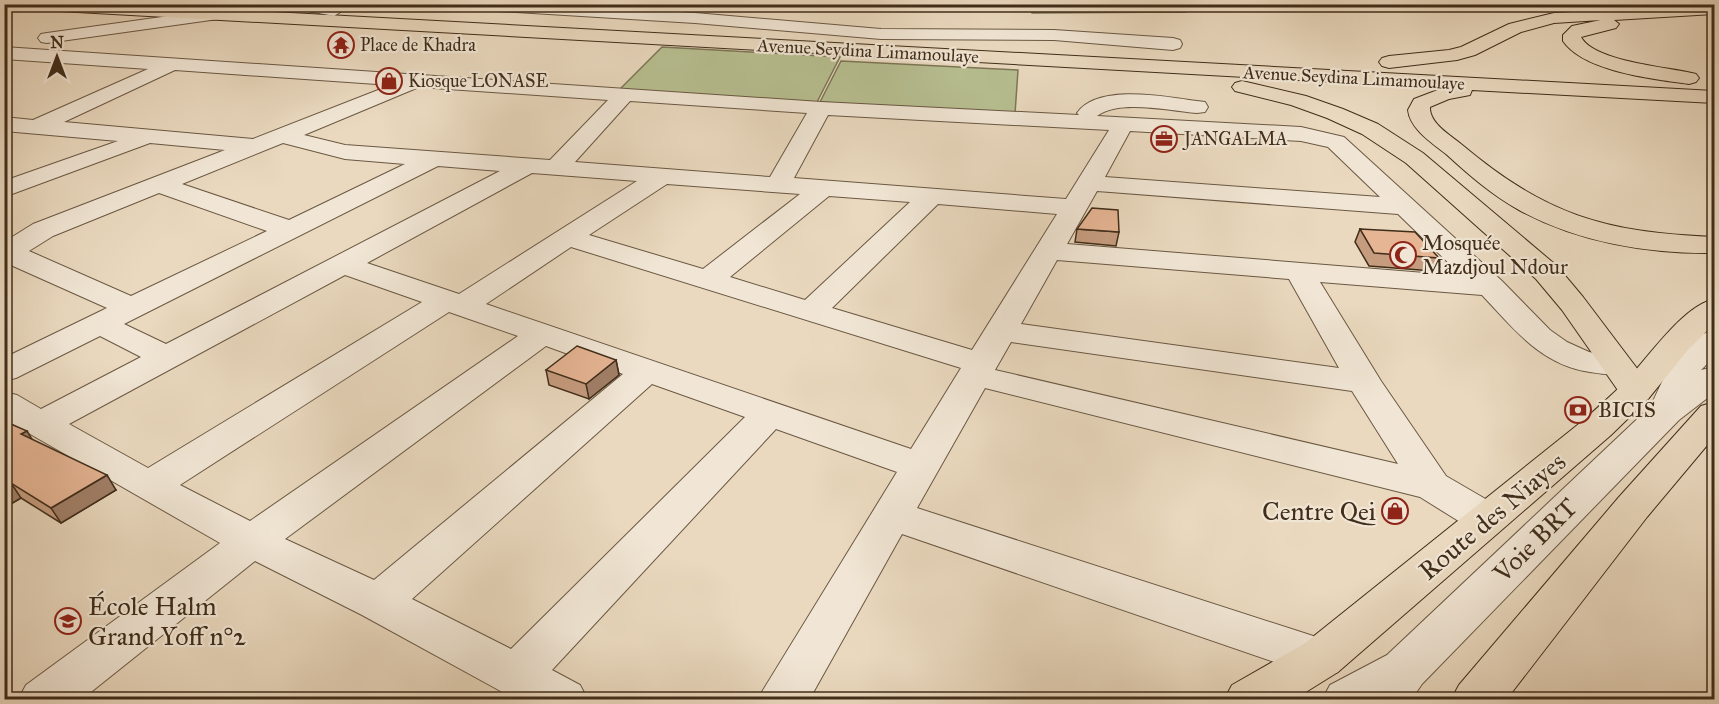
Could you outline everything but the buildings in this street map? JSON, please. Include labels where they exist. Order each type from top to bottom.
[{"type":"main road","name":"Avenue Seydina Limamoulaye","points":[[22,4],[116,10],[211,12],[1714,97]]},
{"type":"main road","name":"Avenue Seydina Limamoulaye","points":[[211,12],[300,7],[334,11],[1714,84]]},
{"type":"main road","points":[[1312,62],[1430,60],[1468,51],[1515,28],[1554,18],[1658,8],[1714,9]]},
{"type":"main road","points":[[1714,20],[1607,25],[1578,30],[1572,35],[1572,41],[1582,49],[1616,63],[1714,84]]},
{"type":"main road","points":[[1038,60],[1238,86],[1322,108],[1387,138],[1420,162],[1538,264],[1674,409]]},
{"type":"main road","points":[[1520,87],[1444,93],[1421,103],[1418,109],[1419,115],[1427,126],[1505,190],[1554,216],[1584,227],[1629,238],[1659,243],[1714,245]]},
{"type":"main road","name":"Route des Niayes","points":[[1476,699],[1633,507],[1674,409],[1676,343],[1714,308]]},
{"type":"main road","name":"Route des Niayes","points":[[1249,699],[1321,658],[1598,427],[1674,409]]},
{"type":"street","points":[[272,4],[300,7]]},
{"type":"street","points":[[465,4],[695,18],[881,34],[1054,35],[1173,44]]},
{"type":"street","points":[[4,47],[101,22],[111,18],[116,10]]},
{"type":"street","points":[[4,38],[37,40],[65,36],[78,42],[88,43],[127,42],[211,12]]},
{"type":"street","points":[[240,70],[271,53],[269,52]]},
{"type":"street","points":[[4,53],[821,108],[1301,134]]},
{"type":"street","points":[[36,127],[171,66]]},
{"type":"street","points":[[6,253],[43,230],[418,82]]},
{"type":"street","points":[[556,168],[624,95]]},
{"type":"street","points":[[1082,122],[1092,108],[1107,103],[1136,101],[1236,113],[1265,120],[1301,134],[1336,142],[1491,287],[1528,327],[1555,349],[1674,409]]},
{"type":"street","points":[[778,185],[821,108]]},
{"type":"street","points":[[4,124],[257,146]]},
{"type":"street","points":[[782,699],[1123,124]]},
{"type":"street","points":[[14,146],[63,129]]},
{"type":"street","points":[[281,136],[345,152],[932,196],[1081,195],[1406,207]]},
{"type":"street","points":[[4,190],[150,137]]},
{"type":"street","points":[[4,370],[436,159]]},
{"type":"street","points":[[41,424],[528,166]]},
{"type":"street","points":[[149,486],[454,303],[569,238],[662,176]]},
{"type":"street","points":[[158,184],[291,230]]},
{"type":"street","points":[[708,280],[823,188]]},
{"type":"street","points":[[810,312],[932,196]]},
{"type":"street","points":[[569,238],[810,312],[978,369],[1432,486],[1487,519]]},
{"type":"street","points":[[1048,251],[1491,287]]},
{"type":"street","points":[[6,253],[132,308]]},
{"type":"street","points":[[343,264],[920,466]]},
{"type":"street","points":[[1299,271],[1364,382],[1432,486]]},
{"type":"street","points":[[100,324],[166,357]]},
{"type":"street","points":[[1001,331],[1364,382]]},
{"type":"street","points":[[43,699],[252,541],[542,334]]},
{"type":"street","name":"Voie BRT","points":[[1674,409],[1686,366],[1714,340]]},
{"type":"street","points":[[378,602],[647,370]]},
{"type":"street","name":"Voie BRT","points":[[1347,699],[1394,684],[1674,409],[1714,377]]},
{"type":"street","points":[[4,403],[149,486],[252,541],[378,602],[563,699]]},
{"type":"street","points":[[516,676],[770,413]]},
{"type":"street","points":[[891,515],[1321,658]]},
{"type":"green space","points":[[1028,5],[1178,5],[1185,12],[1032,13]]},
{"type":"green space","points":[[662,47],[840,57],[817,102],[619,90]]},
{"type":"green space","points":[[841,61],[1018,70],[1015,114],[820,102]]},
{"type":"place","name":"Place de Khadra","points":[[341,45]]},
{"type":"place","name":"Kiosque LONASE","points":[[389,81]]},
{"type":"place","name":"JANGALMA","points":[[1164,139]]},
{"type":"place","name":"Mosquée Mazdjoul Ndour","points":[[1403,255]]},
{"type":"place","name":"BICIS","points":[[1578,410]]},
{"type":"place","name":"Centre Qei","points":[[1395,511]]},
{"type":"place","name":"École Halm Grand Yoff n°2","points":[[68,621]]}]
